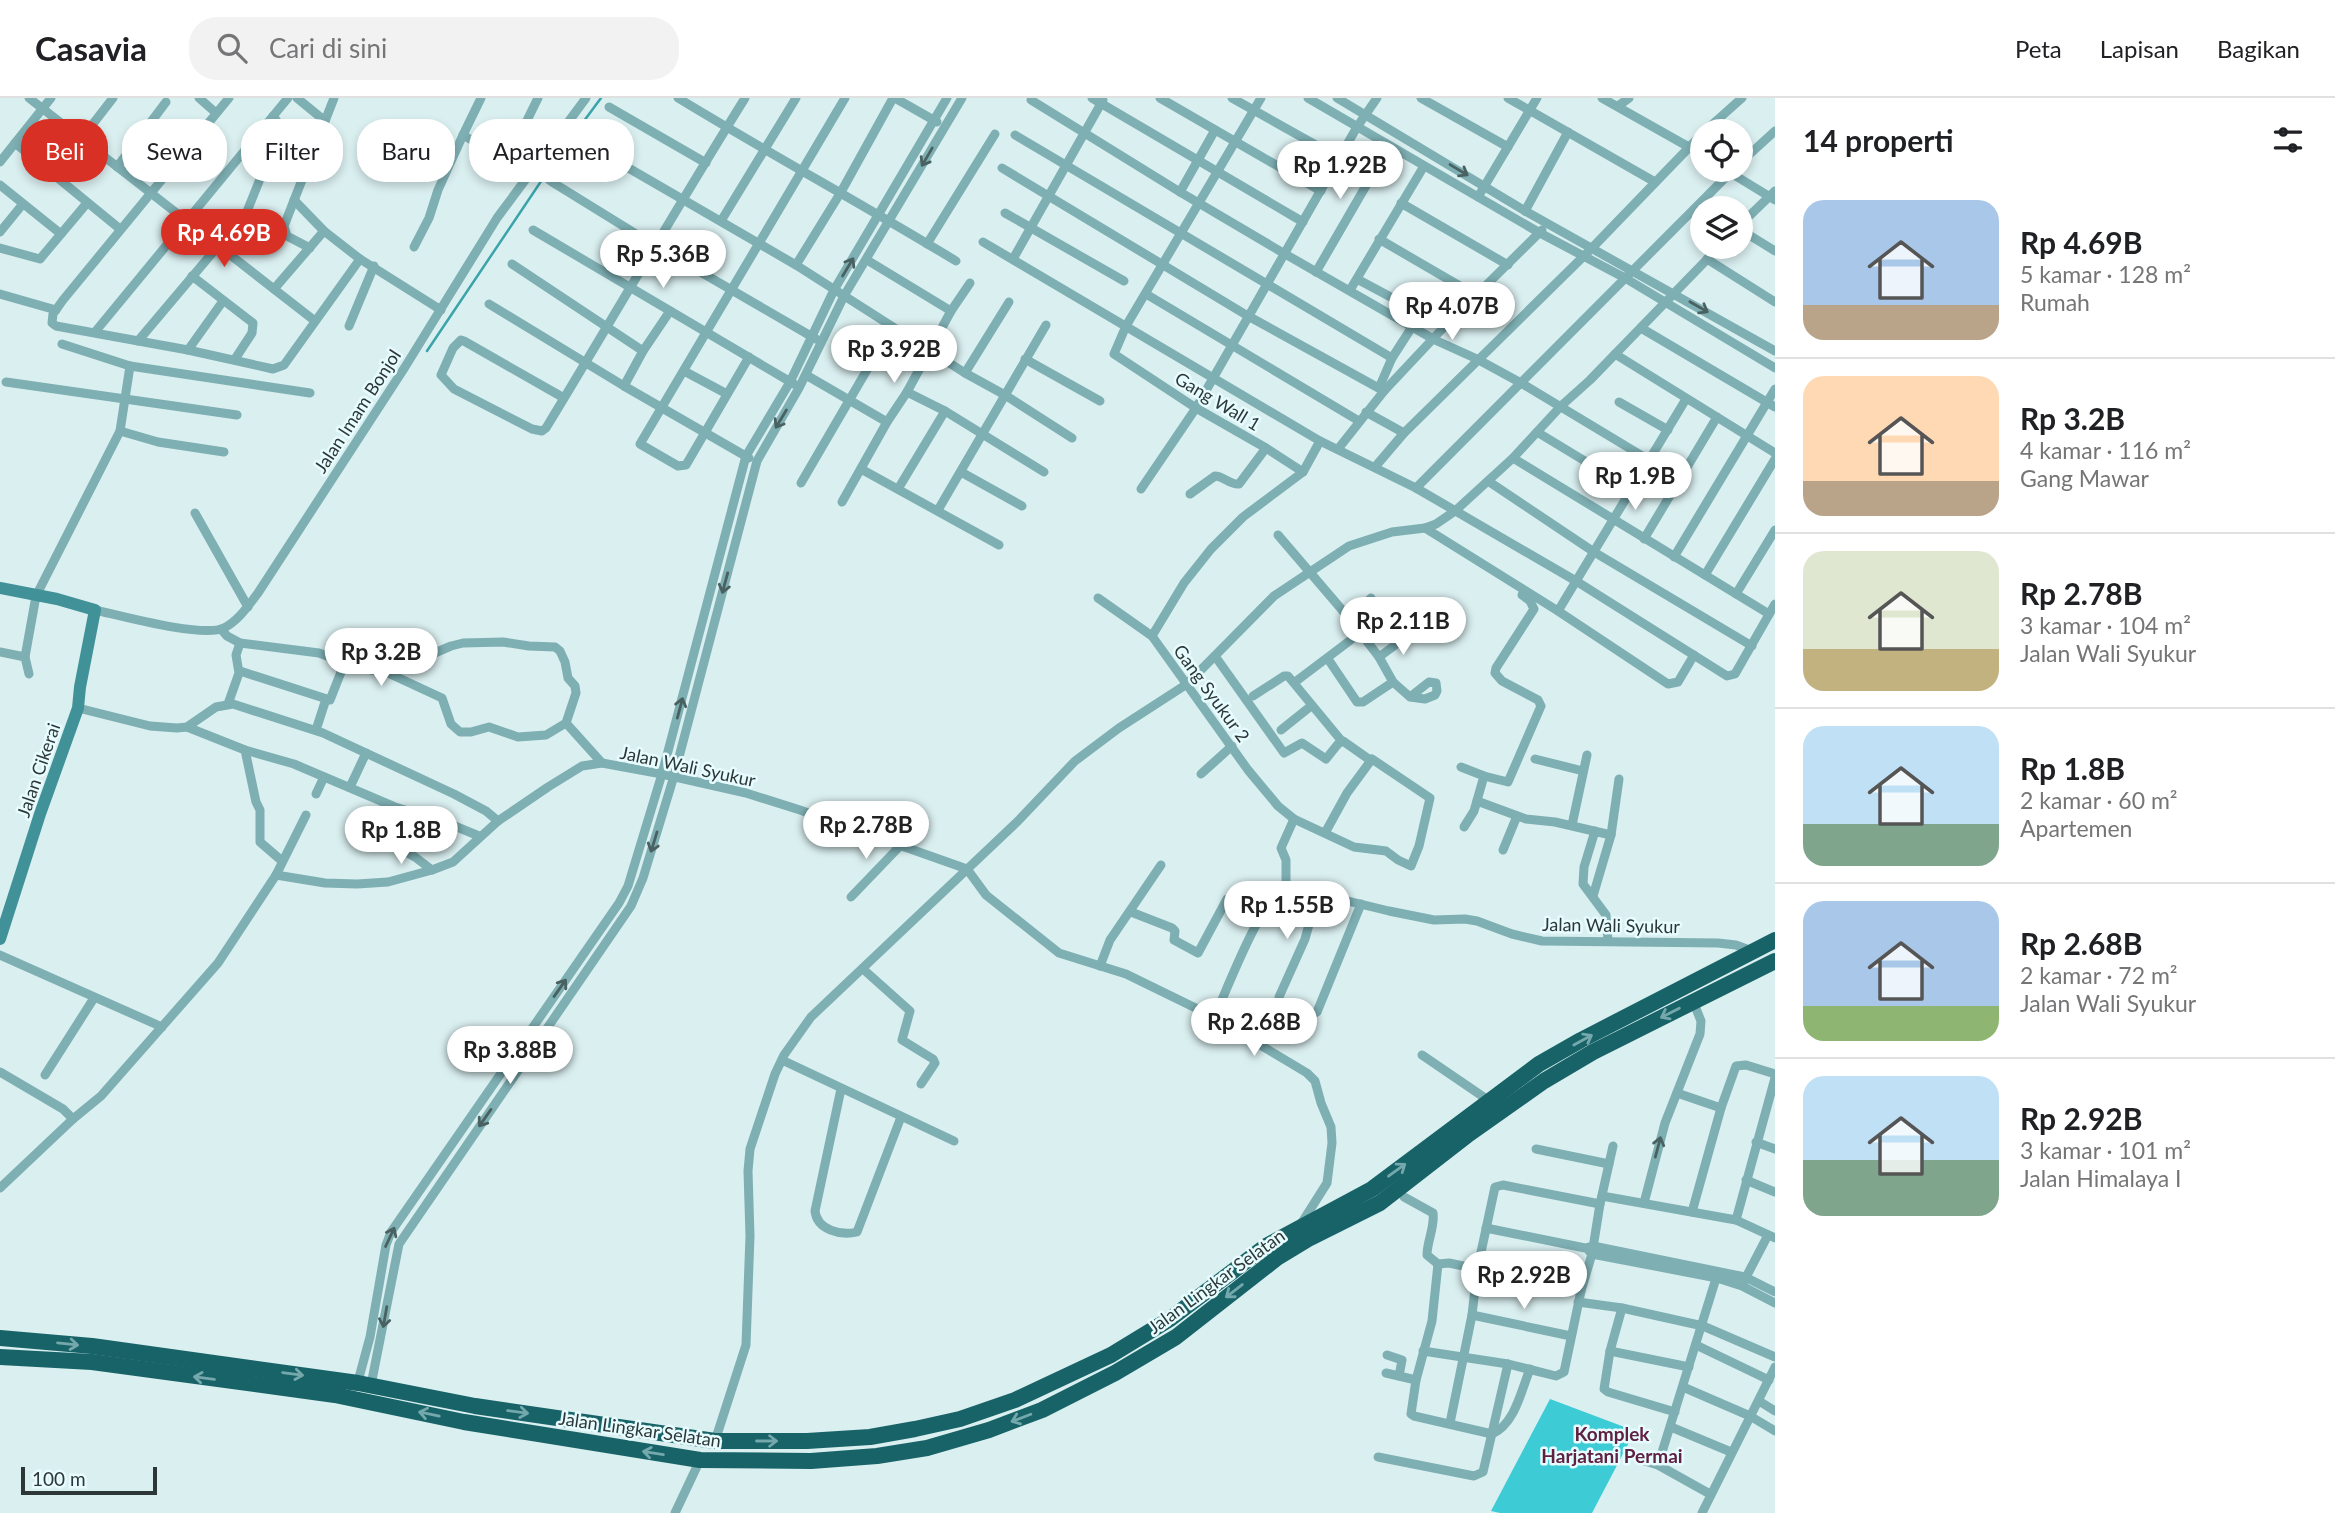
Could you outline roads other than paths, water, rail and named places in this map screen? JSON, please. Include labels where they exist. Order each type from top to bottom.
[{"type":"highway","name":"Jalan Lingkar Selatan","points":[[0,1357],[92,1362],[360,1391],[715,1441],[807,1441],[870,1437],[960,1419],[1015,1400],[1111,1355],[1170,1319],[1266,1246],[1341,1215],[1380,1203],[1464,1129],[1488,1100],[1539,1064],[1775,940]]},
{"type":"highway","name":"Jalan Lingkar Selatan","points":[[1464,1129],[1593,1052],[1775,961]]},
{"type":"highway","name":"Jalan Lingkar Selatan","points":[[0,1338],[92,1346],[360,1391],[464,1422],[700,1460],[811,1461],[877,1456],[927,1448],[989,1430],[1042,1410],[1083,1390],[1176,1337],[1277,1258],[1305,1231]]},
{"type":"street","points":[[29,98],[56,119]]},
{"type":"street","points":[[0,162],[51,98]]},
{"type":"street","points":[[97,119],[113,98]]},
{"type":"street","points":[[199,98],[216,113]]},
{"type":"street","points":[[229,98],[56,310],[51,321],[54,325],[188,349],[273,369],[280,368],[360,259]]},
{"type":"street","points":[[96,332],[288,98]]},
{"type":"street","points":[[297,98],[323,119]]},
{"type":"street","points":[[327,119],[334,98]]},
{"type":"street","points":[[414,247],[481,98]]},
{"type":"street","points":[[528,119],[538,98]]},
{"type":"street","name":"Jalan Imam Bonjol","points":[[571,119],[586,98]]},
{"type":"street","points":[[678,98],[956,261]]},
{"type":"street","points":[[564,398],[461,340],[453,348],[441,375],[454,389],[537,431],[546,428],[631,288],[654,245],[746,98]]},
{"type":"street","points":[[721,221],[796,98]]},
{"type":"street","points":[[749,357],[685,466],[678,466],[641,446],[640,441],[845,98]]},
{"type":"street","points":[[796,265],[894,98],[945,127]]},
{"type":"street","points":[[360,1391],[386,1245],[391,1232],[619,903],[634,870],[662,774],[747,456],[790,382],[834,290],[947,98]]},
{"type":"street","points":[[360,1391],[399,1244],[631,906],[643,878],[674,776],[757,461],[806,375],[844,296],[962,98]]},
{"type":"street","points":[[1091,98],[1102,101],[1303,222]]},
{"type":"street","points":[[1160,98],[1321,191]]},
{"type":"street","points":[[1232,98],[1339,159]]},
{"type":"street","points":[[1126,326],[1261,98]]},
{"type":"street","points":[[1308,98],[1539,233],[1625,278],[1775,368]]},
{"type":"street","points":[[1337,98],[1525,211],[1775,351]]},
{"type":"street","points":[[1141,489],[1196,408],[1357,127],[1377,98]]},
{"type":"street","points":[[1420,98],[1508,147]]},
{"type":"street","points":[[1508,98],[1655,182]]},
{"type":"street","points":[[1478,197],[1536,98]]},
{"type":"street","points":[[1376,467],[1405,433],[1584,257],[1689,146],[1602,98]]},
{"type":"street","points":[[1618,106],[1629,98]]},
{"type":"street","points":[[1719,119],[1742,98]]},
{"type":"street","points":[[1031,100],[1285,254],[1434,340],[1478,359],[1521,383],[1648,460]]},
{"type":"street","points":[[1013,259],[1102,101]]},
{"type":"street","points":[[117,167],[166,102]]},
{"type":"street","points":[[609,107],[705,163]]},
{"type":"street","points":[[230,254],[280,129],[273,116]]},
{"type":"street","points":[[1180,192],[1215,130]]},
{"type":"street","points":[[1753,151],[1775,131]]},
{"type":"street","points":[[1525,211],[1568,132]]},
{"type":"street","points":[[927,244],[995,134]]},
{"type":"street","points":[[463,135],[469,139]]},
{"type":"street","points":[[1015,135],[1392,358]]},
{"type":"street","points":[[15,143],[120,229]]},
{"type":"street","points":[[1316,272],[1389,146]]},
{"type":"street","points":[[108,160],[315,321]]},
{"type":"street","points":[[1350,290],[1424,166]]},
{"type":"street","points":[[1002,168],[1248,316],[1381,390]]},
{"type":"street","points":[[634,172],[796,265],[929,351],[1072,438]]},
{"type":"street","points":[[302,182],[284,232],[310,248]]},
{"type":"street","name":"Jalan Imam Bonjol","points":[[224,632],[248,607],[441,310],[497,218],[526,182]]},
{"type":"street","points":[[552,182],[654,245],[822,342]]},
{"type":"street","points":[[1416,488],[1718,182]]},
{"type":"street","points":[[1748,182],[1773,196],[1753,214]]},
{"type":"street","points":[[0,185],[61,234]]},
{"type":"street","points":[[294,201],[324,231],[360,259],[441,310]]},
{"type":"street","points":[[0,248],[40,260],[87,203]]},
{"type":"street","points":[[1401,203],[1508,265]]},
{"type":"street","points":[[0,232],[22,205]]},
{"type":"street","points":[[1004,213],[1124,281]]},
{"type":"street","points":[[1338,449],[1381,390],[1434,340],[1547,223]]},
{"type":"street","points":[[533,230],[799,388]]},
{"type":"street","points":[[274,289],[324,231]]},
{"type":"street","points":[[1753,237],[1775,251]]},
{"type":"street","points":[[1379,239],[1477,296]]},
{"type":"street","points":[[983,242],[1213,379],[1320,440],[1416,488],[1576,581],[1731,677],[1775,604]]},
{"type":"street","points":[[138,341],[219,245]]},
{"type":"street","points":[[715,1441],[747,1345],[750,1150],[768,1092],[782,1060],[811,1017],[1018,821],[1088,750],[1187,684],[1274,596],[1356,543],[1392,532],[1424,528],[1455,512],[1513,458],[1560,406],[1641,328],[1707,259],[1775,302]]},
{"type":"street","points":[[867,260],[951,311]]},
{"type":"street","points":[[512,264],[643,351]]},
{"type":"street","points":[[349,326],[374,266]]},
{"type":"street","points":[[192,276],[254,326],[235,359]]},
{"type":"street","points":[[1357,279],[1445,326]]},
{"type":"street","points":[[842,502],[970,282]]},
{"type":"street","points":[[0,294],[56,310]]},
{"type":"street","points":[[1146,294],[1359,421]]},
{"type":"street","points":[[188,349],[223,300]]},
{"type":"street","points":[[965,373],[1009,302]]},
{"type":"street","points":[[489,304],[624,386],[757,461]]},
{"type":"street","points":[[624,386],[643,351],[670,311]]},
{"type":"street","points":[[938,510],[1046,325]]},
{"type":"street","name":"Gang Wall 1","points":[[1126,326],[1114,351],[1116,357],[1303,472]]},
{"type":"street","points":[[801,483],[892,327]]},
{"type":"street","points":[[1381,390],[1392,358],[1412,327]]},
{"type":"street","points":[[1641,328],[1771,405]]},
{"type":"street","points":[[62,344],[130,366],[310,393]]},
{"type":"street","points":[[1615,354],[1775,453]]},
{"type":"street","points":[[1025,359],[1100,401]]},
{"type":"street","points":[[29,674],[25,657],[36,596],[120,430],[130,366]]},
{"type":"street","points":[[684,371],[727,394]]},
{"type":"street","points":[[806,375],[887,422]]},
{"type":"street","points":[[6,382],[237,415]]},
{"type":"street","points":[[1675,557],[1748,435],[1771,405],[1775,389]]},
{"type":"street","points":[[907,391],[984,433],[1044,472]]},
{"type":"street","points":[[1558,611],[1686,399]]},
{"type":"street","points":[[1619,402],[1668,430]]},
{"type":"street","points":[[898,489],[945,411]]},
{"type":"street","points":[[1366,412],[1405,433]]},
{"type":"street","points":[[1644,539],[1717,417]]},
{"type":"street","points":[[120,430],[158,442],[224,452]]},
{"type":"street","points":[[1537,432],[1631,489]]},
{"type":"street","name":"Gang Syukur 2","points":[[1320,440],[1303,472],[1243,517],[1211,549],[1184,583],[1152,636],[1258,784],[1278,806],[1294,819],[1357,848],[1386,851],[1411,866],[1419,846],[1430,798],[1375,759],[1370,760]]},
{"type":"street","points":[[1189,494],[1215,476],[1239,484],[1266,448]]},
{"type":"street","points":[[1513,458],[1769,614]]},
{"type":"street","points":[[1704,575],[1775,459]]},
{"type":"street","points":[[861,470],[999,545]]},
{"type":"street","points":[[961,472],[1022,506]]},
{"type":"street","points":[[1488,481],[1594,552],[1752,646]]},
{"type":"street","points":[[195,513],[248,607]]},
{"type":"street","points":[[730,514],[742,517]]},
{"type":"street","points":[[1424,528],[1558,611],[1668,684],[1678,682],[1694,655]]},
{"type":"street","points":[[1736,594],[1775,530]]},
{"type":"street","points":[[1278,536],[1349,618],[1379,657],[1393,682],[1410,697]]},
{"type":"street","points":[[1461,767],[1507,782],[1541,706],[1538,700],[1502,681],[1495,673],[1534,609],[1530,601],[1503,577]]},
{"type":"street","points":[[0,588],[198,631],[224,632],[240,643],[319,653],[356,667],[388,673],[442,698],[451,724],[460,732],[489,727],[518,737],[546,735],[566,723],[576,698],[576,689],[568,678],[563,657],[555,647],[503,642],[463,643],[388,673]]},
{"type":"street","points":[[1098,598],[1152,636]]},
{"type":"street","points":[[1349,618],[1371,598]]},
{"type":"street","name":"Jalan Cikerai","points":[[1,934],[79,698],[96,610]]},
{"type":"street","points":[[1295,682],[1360,633]]},
{"type":"street","points":[[1379,657],[1410,634]]},
{"type":"street","points":[[228,704],[240,671],[236,655],[240,643]]},
{"type":"street","points":[[0,652],[25,657]]},
{"type":"street","points":[[1215,656],[1283,753],[1302,743],[1326,759],[1343,741],[1370,760],[1347,793],[1325,833]]},
{"type":"street","points":[[1328,659],[1357,702],[1363,702],[1393,682]]},
{"type":"street","points":[[316,730],[345,662]]},
{"type":"street","points":[[240,671],[328,700]]},
{"type":"street","points":[[1253,696],[1283,676],[1288,676],[1340,739]]},
{"type":"street","points":[[79,698],[150,726],[187,727],[245,750],[295,764],[395,807],[445,822],[479,836]]},
{"type":"street","points":[[187,727],[216,707],[228,704],[316,730],[454,794],[486,811],[498,821]]},
{"type":"street","points":[[1281,730],[1311,706]]},
{"type":"street","points":[[566,723],[601,763]]},
{"type":"street","points":[[1201,774],[1232,747]]},
{"type":"street","points":[[245,750],[260,810],[260,842],[282,861]]},
{"type":"street","points":[[350,787],[366,753]]},
{"type":"street","points":[[1572,825],[1587,755]]},
{"type":"street","points":[[1535,759],[1583,771]]},
{"type":"street","name":"Jalan Wali Syukur","points":[[276,875],[324,883],[357,884],[387,882],[432,870],[453,862],[498,821],[576,770],[601,763],[674,776],[779,803],[967,869]]},
{"type":"street","points":[[1464,827],[1474,811],[1485,776]]},
{"type":"street","points":[[316,794],[324,777]]},
{"type":"street","points":[[1593,896],[1611,835],[1619,779]]},
{"type":"street","points":[[1477,801],[1526,819],[1572,825],[1611,835]]},
{"type":"street","points":[[0,1188],[101,1096],[224,956],[276,875],[306,815]]},
{"type":"street","points":[[1503,850],[1517,816]]},
{"type":"street","points":[[1210,1016],[1218,1009],[1264,911],[1274,894],[1286,886],[1286,860],[1281,848],[1294,819]]},
{"type":"street","points":[[1595,831],[1582,876],[1587,891],[1606,915],[1608,941]]},
{"type":"street","points":[[384,840],[432,870]]},
{"type":"street","points":[[851,897],[900,846]]},
{"type":"street","points":[[1100,966],[1110,940],[1161,865]]},
{"type":"street","points":[[967,869],[986,895],[1059,953],[1150,984],[1307,1073],[1315,1081],[1331,1127],[1330,1165],[1327,1183],[1305,1231]]},
{"type":"street","name":"Jalan Wali Syukur","points":[[1286,886],[1434,920],[1477,921],[1512,934],[1542,941],[1728,943],[1752,951]]},
{"type":"street","points":[[1318,892],[1305,939],[1279,997],[1281,1003],[1312,1014],[1317,1012],[1361,904]]},
{"type":"street","points":[[1131,912],[1172,928],[1175,931],[1174,940],[1198,953],[1227,899]]},
{"type":"street","points":[[0,955],[162,1027]]},
{"type":"street","points":[[863,969],[910,1011],[902,1041],[933,1059],[935,1063],[921,1084]]},
{"type":"street","points":[[45,1075],[94,998]]},
{"type":"street","points":[[1644,1203],[1665,1123],[1700,1034],[1701,1021],[1693,1001]]},
{"type":"street","points":[[1422,1055],[1488,1100]]},
{"type":"street","points":[[782,1060],[954,1142]]},
{"type":"street","points":[[1692,1212],[1721,1108],[1738,1065],[1746,1065],[1775,1076],[1736,1220]]},
{"type":"street","points":[[0,1072],[63,1109],[73,1119]]},
{"type":"street","points":[[841,1088],[815,1211],[817,1221],[826,1228],[848,1233],[856,1232],[859,1228],[901,1118]]},
{"type":"street","points":[[1677,1093],[1721,1108]]},
{"type":"street","points":[[1756,1142],[1775,1149]]},
{"type":"street","points":[[1423,1351],[1562,1375],[1613,1146]]},
{"type":"street","points":[[1536,1149],[1609,1164]]},
{"type":"street","points":[[1746,1180],[1775,1192]]},
{"type":"street","points":[[1450,1423],[1472,1315],[1477,1271],[1493,1189],[1497,1185],[1601,1200],[1644,1203],[1736,1220],[1771,1236],[1743,1282]]},
{"type":"street","points":[[1404,1197],[1433,1213],[1427,1255],[1438,1264],[1449,1263],[1581,1291]]},
{"type":"street","points":[[1486,1228],[1718,1275],[1775,1292]]},
{"type":"street","points":[[1438,1264],[1432,1321],[1416,1380],[1411,1414],[1492,1434],[1504,1428],[1511,1417],[1530,1369]]},
{"type":"street","points":[[1658,1465],[1718,1275]]},
{"type":"street","points":[[1743,1282],[1775,1303]]},
{"type":"street","points":[[1578,1302],[1622,1308],[1703,1326],[1775,1357]]},
{"type":"street","points":[[1622,1308],[1610,1351],[1604,1389],[1675,1412]]},
{"type":"street","points":[[1472,1315],[1570,1336]]},
{"type":"street","points":[[1696,1345],[1769,1380]]},
{"type":"street","points":[[1610,1351],[1689,1367]]},
{"type":"street","points":[[1387,1355],[1402,1360],[1399,1376]]},
{"type":"street","points":[[1378,1457],[1479,1475],[1483,1472],[1508,1364]]},
{"type":"street","points":[[1702,1513],[1775,1367]]},
{"type":"street","points":[[1385,1373],[1416,1380]]},
{"type":"street","points":[[1683,1387],[1750,1416],[1775,1431]]},
{"type":"street","points":[[1759,1401],[1775,1411]]},
{"type":"street","points":[[1671,1426],[1731,1452]]},
{"type":"street","points":[[1638,1459],[1658,1465],[1710,1494]]},
{"type":"street","points":[[675,1513],[700,1460]]},
{"type":"waterway","points":[[427,351],[558,156],[601,98]]},
{"type":"district","name":"Komplek Harjatani Permai","points":[[1612,1444]]}]
